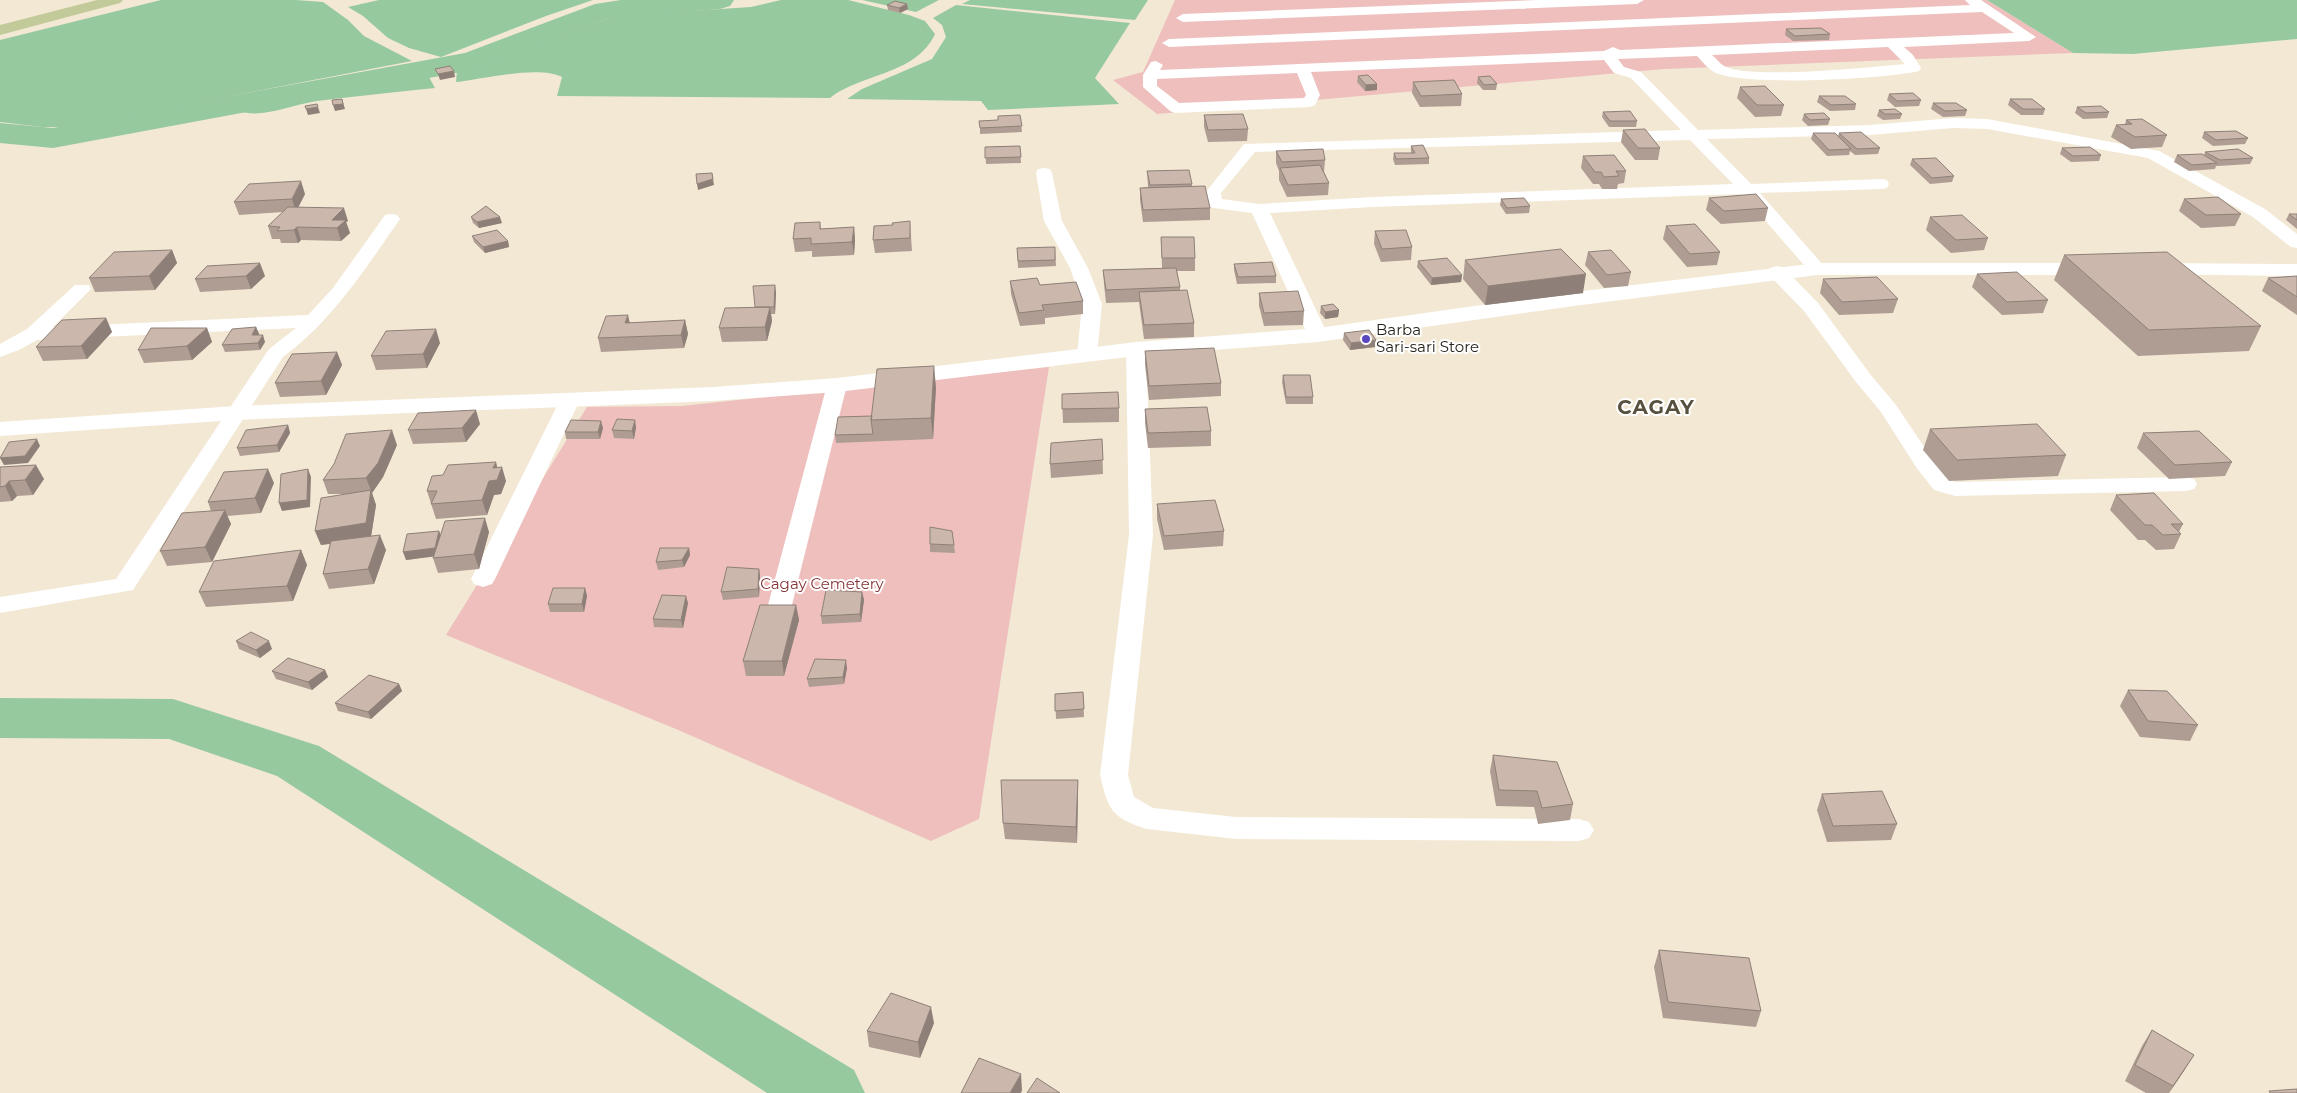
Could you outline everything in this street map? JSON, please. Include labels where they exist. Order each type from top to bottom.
[{"type":"main road","points":[[0,30],[115,0]]},
{"type":"street","points":[[1302,68],[1313,95],[1310,102],[1280,105],[1175,108],[1150,87],[1150,75],[1187,12],[1638,0]]},
{"type":"street","points":[[1150,75],[1615,52],[2029,37],[1971,0]]},
{"type":"street","points":[[1565,2],[1615,52],[1633,57],[1643,69],[1636,75],[1748,190],[1817,269]]},
{"type":"street","points":[[1168,43],[1985,8]]},
{"type":"street","points":[[1700,50],[1719,69],[1742,76],[1870,72],[1914,68],[1908,58],[1892,42]]},
{"type":"street","points":[[1881,184],[1372,202],[1260,209],[1214,203],[1213,193],[1250,148],[1870,130],[1953,124],[1987,124],[2153,154],[2259,213],[2297,243]]},
{"type":"street","points":[[1044,173],[1053,221],[1079,268],[1092,304],[1088,327],[1087,355]]},
{"type":"street","points":[[1260,209],[1318,335]]},
{"type":"street","points":[[0,606],[124,585],[276,353],[299,338],[314,321],[346,283],[391,219]]},
{"type":"street","points":[[0,429],[236,413],[713,394],[837,385],[1087,355],[1318,335],[1777,272],[1817,269],[2297,270]]},
{"type":"street","points":[[1777,272],[1811,307],[1889,409],[1927,467],[1942,484],[1955,489],[2186,484]]},
{"type":"street","points":[[0,351],[16,346],[35,334],[82,289]]},
{"type":"street","points":[[35,334],[314,321]]},
{"type":"street","points":[[1136,350],[1141,535],[1114,775],[1121,803],[1147,818],[1236,828],[1579,830]]},
{"type":"street","points":[[780,605],[837,385]]},
{"type":"street","points":[[483,579],[570,400]]},
{"type":"green space","points":[[1175,0],[1987,0],[2073,53],[1664,69],[1157,114],[1113,80],[1143,72]]},
{"type":"green space","name":"Cagay Cemetery","points":[[1049,367],[979,819],[931,841],[676,729],[446,635],[587,407],[682,406]]},
{"type":"shaded area","points":[[161,0],[296,0],[323,2],[348,20],[364,36],[412,61],[69,127],[42,127],[0,122],[0,40]]},
{"type":"shaded area","points":[[379,0],[593,0],[546,16],[441,57],[409,48],[388,38],[363,16],[348,7]]},
{"type":"shaded area","points":[[781,0],[848,0],[909,15],[925,21],[935,34],[915,58],[902,66],[857,83],[830,98],[557,96],[562,77],[539,72],[456,82],[457,71],[490,62],[615,16],[751,7]]},
{"type":"shaded area","points":[[862,0],[939,0],[916,12]]},
{"type":"shaded area","points":[[970,0],[1148,0],[1135,20],[962,4]]},
{"type":"shaded area","points":[[1987,0],[2297,0],[2297,39],[2133,54],[2073,53]]},
{"type":"shaded area","points":[[956,5],[1130,23],[1095,78],[1119,104],[988,110],[981,101],[847,99],[862,89],[932,59],[946,37],[942,25],[933,18]]},
{"type":"shaded area","points":[[429,77],[435,88],[317,101],[265,113],[245,113],[235,110],[383,81]]},
{"type":"building","points":[[895,1],[907,4],[899,8],[887,5]]},
{"type":"building","points":[[1821,28],[1830,34],[1795,36],[1786,29]]},
{"type":"building","points":[[450,66],[454,71],[438,74],[435,69]]},
{"type":"building","points":[[1368,75],[1377,84],[1366,85],[1358,76]]},
{"type":"building","points":[[1490,76],[1497,84],[1484,85],[1478,77]]},
{"type":"building","points":[[1454,80],[1462,94],[1421,96],[1413,82]]},
{"type":"building","points":[[1765,86],[1784,105],[1757,105],[1740,87]]},
{"type":"building","points":[[1913,93],[1921,100],[1897,101],[1889,94]]},
{"type":"building","points":[[1819,96],[1845,96],[1856,104],[1831,105]]},
{"type":"building","points":[[342,99],[343,104],[333,105],[332,100]]},
{"type":"building","points":[[2010,99],[2032,99],[2045,109],[2023,109]]},
{"type":"building","points":[[1933,103],[1956,103],[1967,110],[1945,111]]},
{"type":"building","points":[[317,104],[318,107],[306,109],[305,106]]},
{"type":"building","points":[[2101,106],[2109,112],[2086,113],[2077,107]]},
{"type":"building","points":[[1895,109],[1902,114],[1885,114],[1879,110]]},
{"type":"building","points":[[1630,111],[1637,121],[1610,121],[1603,112]]},
{"type":"building","points":[[1824,113],[1830,119],[1810,120],[1804,114]]},
{"type":"building","points":[[1243,114],[1248,129],[1208,130],[1204,115]]},
{"type":"building","points":[[1020,115],[1022,126],[980,128],[979,121],[998,120],[998,116]]},
{"type":"building","points":[[2142,119],[2167,135],[2135,137],[2116,125],[2132,124],[2126,120]]},
{"type":"building","points":[[1645,129],[1660,148],[1638,148],[1623,130]]},
{"type":"building","points":[[2236,131],[2248,138],[2216,140],[2204,132]]},
{"type":"building","points":[[1861,132],[1880,148],[1857,149],[1839,133]]},
{"type":"building","points":[[1813,133],[1835,133],[1851,149],[1829,150]]},
{"type":"building","points":[[1423,145],[1429,158],[1396,159],[1394,153],[1415,153],[1411,146]]},
{"type":"building","points":[[1020,146],[1021,157],[985,158],[985,147]]},
{"type":"building","points":[[2090,147],[2101,155],[2073,156],[2062,148]]},
{"type":"building","points":[[1323,149],[1325,160],[1282,162],[1276,151]]},
{"type":"building","points":[[2238,149],[2253,158],[2220,160],[2205,152]]},
{"type":"building","points":[[2202,154],[2217,163],[2192,165],[2177,155]]},
{"type":"building","points":[[1614,155],[1626,171],[1616,171],[1619,176],[1604,177],[1601,172],[1595,172],[1583,156]]},
{"type":"building","points":[[1936,158],[1954,176],[1932,178],[1912,159]]},
{"type":"building","points":[[1320,165],[1329,183],[1288,185],[1280,168]]},
{"type":"building","points":[[1189,170],[1192,184],[1150,185],[1147,171]]},
{"type":"building","points":[[712,173],[713,179],[697,184],[696,174]]},
{"type":"building","points":[[301,181],[292,199],[234,202],[249,184]]},
{"type":"building","points":[[1205,186],[1210,208],[1143,210],[1140,188]]},
{"type":"building","points":[[1756,194],[1768,208],[1724,211],[1709,198]]},
{"type":"building","points":[[2218,197],[2241,214],[2206,215],[2184,199]]},
{"type":"building","points":[[1524,198],[1530,206],[1507,208],[1501,199]]},
{"type":"building","points":[[486,206],[500,217],[477,222],[471,217]]},
{"type":"building","points":[[288,207],[344,208],[332,220],[346,220],[337,228],[297,227],[294,230],[277,231],[280,227],[268,226]]},
{"type":"building","points":[[2289,214],[2297,214],[2297,220]]},
{"type":"building","points":[[1962,215],[1988,238],[1956,240],[1930,217]]},
{"type":"building","points":[[910,221],[910,238],[873,240],[874,226],[893,225],[892,223]]},
{"type":"building","points":[[820,222],[820,229],[854,227],[852,242],[811,244],[811,238],[793,239],[795,223]]},
{"type":"building","points":[[1695,224],[1720,252],[1690,254],[1666,226]]},
{"type":"building","points":[[497,230],[508,241],[483,247],[472,236]]},
{"type":"building","points":[[1406,230],[1412,247],[1382,249],[1375,231]]},
{"type":"building","points":[[1161,237],[1194,237],[1195,258],[1162,258]]},
{"type":"building","points":[[1055,247],[1055,260],[1018,261],[1017,248]]},
{"type":"building","points":[[1561,249],[1586,274],[1488,286],[1465,260]]},
{"type":"building","points":[[172,250],[149,276],[89,278],[114,252]]},
{"type":"building","points":[[1611,250],[1631,272],[1607,275],[1588,252]]},
{"type":"building","points":[[2167,252],[2261,326],[2149,330],[2064,255]]},
{"type":"building","points":[[1447,258],[1462,275],[1432,278],[1418,261]]},
{"type":"building","points":[[1272,262],[1276,276],[1238,277],[1234,264]]},
{"type":"building","points":[[260,263],[246,276],[195,279],[207,266]]},
{"type":"building","points":[[1176,268],[1180,287],[1106,290],[1103,270]]},
{"type":"building","points":[[2017,272],[2048,300],[2007,302],[1977,274]]},
{"type":"building","points":[[2297,276],[2297,297],[2268,278]]},
{"type":"building","points":[[1877,277],[1898,299],[1842,302],[1823,279]]},
{"type":"building","points":[[1037,278],[1040,285],[1076,282],[1083,301],[1042,305],[1044,310],[1019,313],[1010,281]]},
{"type":"building","points":[[775,285],[774,307],[755,307],[753,286]]},
{"type":"building","points":[[1187,290],[1194,323],[1144,325],[1139,292]]},
{"type":"building","points":[[1298,291],[1304,311],[1264,313],[1259,293]]},
{"type":"building","points":[[1333,304],[1339,310],[1325,312],[1321,306]]},
{"type":"building","points":[[770,307],[765,327],[719,328],[725,308]]},
{"type":"building","points":[[628,315],[625,323],[685,320],[681,335],[598,338],[606,316]]},
{"type":"building","points":[[106,318],[81,346],[36,347],[62,320]]},
{"type":"building","points":[[256,327],[252,335],[263,335],[258,343],[222,345],[232,329]]},
{"type":"building","points":[[151,328],[207,328],[187,346],[138,350]]},
{"type":"building","points":[[436,329],[423,354],[371,356],[386,331]]},
{"type":"building","points":[[1369,330],[1376,340],[1351,343],[1344,333]]},
{"type":"building","points":[[1214,348],[1221,383],[1149,386],[1145,351]]},
{"type":"building","points":[[337,352],[321,381],[275,383],[292,354]]},
{"type":"building","points":[[934,366],[931,418],[871,420],[877,369]]},
{"type":"building","points":[[1283,375],[1310,375],[1313,397],[1286,397]]},
{"type":"building","points":[[1118,392],[1119,408],[1062,409],[1062,394]]},
{"type":"building","points":[[1207,407],[1211,431],[1148,433],[1145,409]]},
{"type":"building","points":[[476,410],[462,428],[408,430],[418,413]]},
{"type":"building","points":[[872,416],[873,434],[835,435],[838,417]]},
{"type":"building","points":[[617,419],[635,420],[632,431],[612,430]]},
{"type":"building","points":[[571,420],[601,421],[598,432],[565,432]]},
{"type":"building","points":[[2037,424],[2066,455],[1957,460],[1930,429]]},
{"type":"building","points":[[288,425],[277,445],[237,448],[246,430]]},
{"type":"building","points":[[392,430],[378,463],[366,478],[323,480],[334,464],[346,434]]},
{"type":"building","points":[[2199,431],[2232,462],[2175,465],[2143,433]]},
{"type":"building","points":[[37,439],[25,456],[0,458],[9,442]]},
{"type":"building","points":[[1102,439],[1103,460],[1050,464],[1051,443]]},
{"type":"building","points":[[496,462],[493,468],[502,467],[497,480],[489,481],[482,500],[431,504],[437,491],[427,491],[432,476],[443,475],[448,465]]},
{"type":"building","points":[[36,465],[25,480],[9,481],[5,486],[0,487],[0,467]]},
{"type":"building","points":[[268,469],[255,498],[208,502],[224,472]]},
{"type":"building","points":[[308,469],[307,500],[279,503],[281,474]]},
{"type":"building","points":[[371,490],[366,523],[315,531],[321,498]]},
{"type":"building","points":[[2154,493],[2183,524],[2171,524],[2181,534],[2163,535],[2152,525],[2145,525],[2116,495]]},
{"type":"building","points":[[1215,500],[1224,531],[1164,536],[1157,504]]},
{"type":"building","points":[[225,510],[205,547],[160,551],[182,513]]},
{"type":"building","points":[[485,518],[474,554],[433,558],[445,521]]},
{"type":"building","points":[[930,527],[952,531],[954,545],[930,544]]},
{"type":"building","points":[[439,531],[435,548],[403,552],[407,534]]},
{"type":"building","points":[[380,535],[368,569],[323,574],[331,541]]},
{"type":"building","points":[[660,548],[689,548],[682,560],[656,562]]},
{"type":"building","points":[[301,550],[287,586],[199,592],[214,561]]},
{"type":"building","points":[[727,567],[759,569],[758,589],[721,592]]},
{"type":"building","points":[[553,588],[585,588],[582,604],[548,604]]},
{"type":"building","points":[[826,590],[862,592],[860,614],[821,616]]},
{"type":"building","points":[[662,595],[686,596],[681,620],[653,619]]},
{"type":"building","points":[[760,605],[796,605],[782,661],[743,661]]},
{"type":"building","points":[[251,632],[269,641],[256,650],[236,641]]},
{"type":"building","points":[[288,658],[325,670],[308,682],[272,671]]},
{"type":"building","points":[[815,659],[846,660],[843,677],[807,679]]},
{"type":"building","points":[[369,675],[399,684],[368,712],[335,703]]},
{"type":"building","points":[[2128,690],[2167,691],[2198,725],[2148,721]]},
{"type":"building","points":[[1083,692],[1084,709],[1055,711],[1055,694]]},
{"type":"building","points":[[1493,755],[1557,762],[1573,804],[1542,808],[1537,791],[1499,790]]},
{"type":"building","points":[[1001,780],[1078,780],[1076,827],[1003,823]]},
{"type":"building","points":[[1882,791],[1897,824],[1833,826],[1822,794]]},
{"type":"building","points":[[1659,950],[1749,958],[1761,1011],[1668,1002]]},
{"type":"building","points":[[891,993],[931,1007],[918,1042],[867,1031]]},
{"type":"building","points":[[2152,1030],[2194,1055],[2173,1086],[2135,1065]]},
{"type":"building","points":[[979,1058],[1021,1074],[1010,1093],[961,1093]]},
{"type":"building","points":[[1037,1078],[1060,1093],[1027,1093]]},
{"type":"building","points":[[2297,1089],[2297,1093],[2270,1093],[2269,1091]]},
{"type":"waterway","points":[[0,133],[53,138],[472,61],[605,10],[720,0]]},
{"type":"waterway","points":[[0,718],[173,719],[298,761],[828,1093]]},
{"type":"place","name":"Barba Sari-sari Store","points":[[1366,339]]},
{"type":"district","name":"CAGAY","points":[[1656,407]]}]
